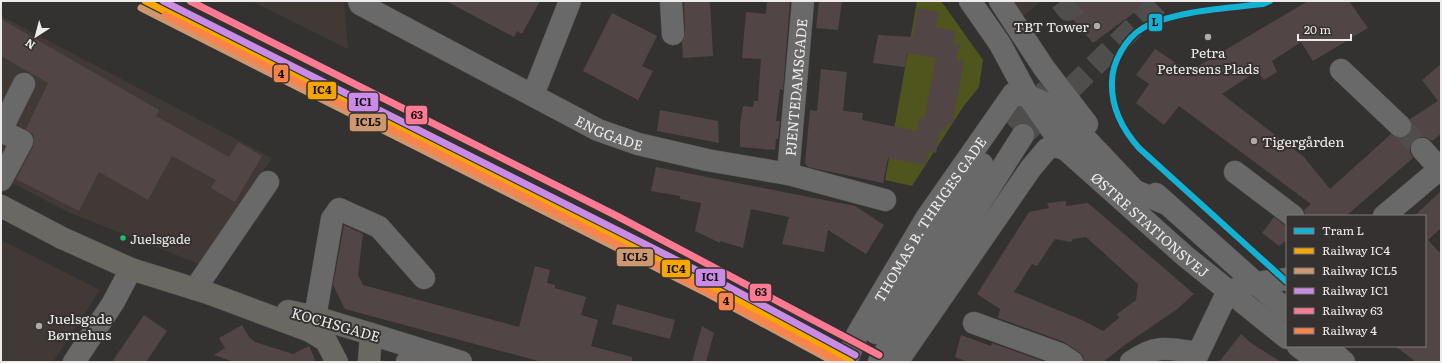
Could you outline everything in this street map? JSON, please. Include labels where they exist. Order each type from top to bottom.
[{"type":"main road","name":"KOCHSGADE","points":[[1,206],[62,238],[131,269],[322,328],[371,334]]},
{"type":"main road","points":[[322,328],[337,362]]},
{"type":"main road","points":[[368,362],[371,334]]},
{"type":"street","name":"ENGGADE","points":[[359,1],[360,4],[598,130],[638,144],[707,160],[788,174],[885,200]]},
{"type":"street","points":[[533,95],[570,1]]},
{"type":"street","points":[[671,1],[673,34]]},
{"type":"street","name":"PJENTEDAMSGADE","points":[[788,174],[803,1]]},
{"type":"street","name":"ØSTRE STATIONSVEJ","points":[[970,1],[1000,44],[1065,148],[1185,256],[1286,337]]},
{"type":"street","name":"ØSTRE STATIONSVEJ","points":[[1000,1],[1044,68],[1080,116],[1167,204],[1286,310]]},
{"type":"street","points":[[977,244],[994,201],[1042,130],[1039,106],[1044,68]]},
{"type":"street","points":[[1341,70],[1400,126]]},
{"type":"street","points":[[1,180],[22,141],[1,131],[24,84]]},
{"type":"street","name":"THOMAS B. THRIGES GADE","points":[[846,362],[858,333],[927,217],[1007,101],[1014,94],[1039,106]]},
{"type":"street","points":[[1039,106],[1066,118],[1135,190],[1167,204]]},
{"type":"street","points":[[858,362],[972,179],[1016,130],[879,362]]},
{"type":"street","points":[[897,362],[977,244],[1031,168],[1047,149],[1054,146],[1065,148]]},
{"type":"street","points":[[1385,215],[1441,169],[1422,149]]},
{"type":"street","points":[[1235,172],[1292,215]]},
{"type":"street","points":[[201,291],[268,182]]},
{"type":"street","points":[[322,328],[332,219],[339,209],[379,227],[424,278]]},
{"type":"street","points":[[74,362],[113,303],[131,269]]},
{"type":"street","points":[[1131,362],[1144,353],[1165,347],[1195,357],[1228,291],[1256,283],[1286,279]]},
{"type":"street","points":[[974,323],[1060,354],[1072,362]]},
{"type":"street","points":[[838,362],[858,333]]},
{"type":"street","name":"KOCHSGADE","points":[[371,334],[461,362]]},
{"type":"street","points":[[1299,347],[1319,362]]},
{"type":"street","points":[[1327,347],[1344,362]]},
{"type":"shaded area","points":[[251,1],[344,1],[348,49]]},
{"type":"shaded area","points":[[989,1],[1041,1],[1010,28]]},
{"type":"shaded area","points":[[1,16],[272,158],[199,264],[68,212],[1,177]]},
{"type":"shaded area","name":"Juelsgade Børnehus","points":[[1,240],[100,290],[53,362],[1,362]]},
{"type":"green space","points":[[917,1],[941,1],[983,60],[979,87],[963,107],[912,186],[885,180]]},
{"type":"building","points":[[446,1],[540,1],[522,34],[517,31],[514,37]]},
{"type":"building","points":[[684,1],[710,1],[713,56],[683,58],[682,42],[685,33]]},
{"type":"building","points":[[767,1],[790,1],[783,90],[780,89],[776,121],[780,121],[775,150],[740,147],[740,125],[743,106],[753,107],[754,101],[758,101],[761,59],[742,58],[746,12],[766,14]]},
{"type":"building","points":[[819,1],[842,1],[838,30],[816,28]]},
{"type":"building","name":"TBT Tower","points":[[1079,1],[1150,1],[1093,43],[1065,10]]},
{"type":"building","points":[[1308,1],[1349,1],[1368,28],[1313,61],[1301,42],[1272,61],[1277,72],[1264,80],[1257,71],[1222,94],[1304,157],[1330,189],[1391,134],[1397,138],[1404,138],[1409,134],[1412,129],[1410,119],[1438,101],[1422,80],[1441,64],[1441,134],[1432,141],[1425,137],[1414,139],[1410,146],[1410,152],[1413,158],[1347,215],[1305,215],[1304,210],[1311,204],[1179,106],[1164,125],[1136,103],[1149,84],[1136,75],[1155,49],[1191,73],[1195,68]]},
{"type":"building","points":[[918,8],[939,12],[936,27],[956,31],[954,44],[960,45],[957,60],[964,61],[952,125],[947,123],[945,132],[940,132],[936,153],[929,151],[925,165],[888,158],[883,183],[808,167],[805,163],[810,110],[817,111],[821,69],[847,72],[843,111],[863,113],[862,120],[917,131],[919,118],[924,119],[936,58],[907,53],[905,67],[873,63],[878,35],[913,37]]},
{"type":"building","points":[[612,13],[657,36],[642,66],[653,71],[638,100],[583,71]]},
{"type":"building","points":[[1,19],[159,110],[156,116],[229,157],[238,142],[262,156],[235,202],[211,188],[216,180],[172,156],[148,200],[99,172],[79,211],[16,179],[33,147],[33,134],[26,129],[48,83],[1,56]]},
{"type":"building","points":[[660,110],[718,121],[719,143],[657,131]]},
{"type":"building","points":[[656,167],[855,206],[884,225],[866,254],[828,230],[824,252],[782,244],[789,217],[751,209],[743,248],[720,241],[720,243],[695,231],[701,203],[680,199],[680,196],[651,191]]},
{"type":"building","points":[[1441,191],[1441,228],[1428,240],[1441,254],[1441,362],[1416,362],[1396,347],[1426,347],[1426,215],[1415,215]]},
{"type":"building","points":[[1066,201],[1066,206],[1088,203],[1194,294],[1176,310],[1126,344],[1103,362],[1084,362],[1083,356],[1079,352],[1064,342],[998,318],[1000,309],[977,294],[1029,212],[1049,208],[1047,203]],"holes":[[[1086,237],[1138,284],[1136,300],[1117,314],[1119,318],[1103,331],[1082,320],[1014,292],[1032,264],[1037,266],[1055,239],[1071,242],[1073,239]]]},
{"type":"building","points":[[1274,217],[1286,226],[1286,241],[1279,246],[1262,233]]},
{"type":"building","points":[[344,225],[363,234],[358,275],[363,285],[519,327],[535,266],[550,270],[547,283],[555,285],[555,288],[586,297],[581,315],[598,320],[591,346],[632,357],[632,362],[542,362],[345,309],[333,285]]},
{"type":"building","points":[[617,304],[675,320],[670,339],[612,324]]},
{"type":"building","points":[[144,315],[167,331],[146,362],[112,362]]},
{"type":"building","points":[[242,325],[249,337],[255,342],[293,354],[309,346],[316,362],[234,362],[214,355],[225,348],[219,338]]},
{"type":"building","points":[[702,326],[714,333],[706,362],[692,362]]},
{"type":"building","points":[[1241,334],[1251,343],[1281,362],[1219,362]]},
{"type":"building","points":[[961,335],[991,346],[992,343],[1045,362],[968,362],[955,357]]},
{"type":"tunnel","points":[[1061,1],[1068,10],[1081,1]]},
{"type":"tunnel","points":[[1023,135],[1158,4]]},
{"type":"tunnel","points":[[1009,125],[1047,90]]},
{"type":"tunnel","points":[[1400,126],[1422,149]]},
{"type":"railway","points":[[845,359],[851,362]]},
{"type":"tram line","name":"L","points":[[1270,1],[1263,4],[1185,14],[1155,22],[1143,28],[1131,38],[1117,59],[1114,67],[1112,92],[1113,101],[1119,118],[1127,133],[1139,148],[1286,281]]},
{"type":"rail line","name":"IC4","points":[[145,1],[712,287],[851,362]]},
{"type":"rail line","name":"IC1","points":[[163,1],[716,280],[855,355]]},
{"type":"rail line","name":"63","points":[[190,1],[617,216],[879,355]]},
{"type":"rail line","name":"ICL5","points":[[141,8],[708,294],[834,362]]},
{"type":"rail line","name":"4","points":[[165,15],[606,238],[841,362]]},
{"type":"place","name":"TBT Tower","points":[[1097,26]]},
{"type":"place","name":"Petra Petersens Plads","points":[[1208,37]]},
{"type":"place","name":"Tigergården","points":[[1254,141]]},
{"type":"place","name":"Juelsgade","points":[[123,238]]},
{"type":"place","name":"Juelsgade Børnehus","points":[[39,326]]}]
